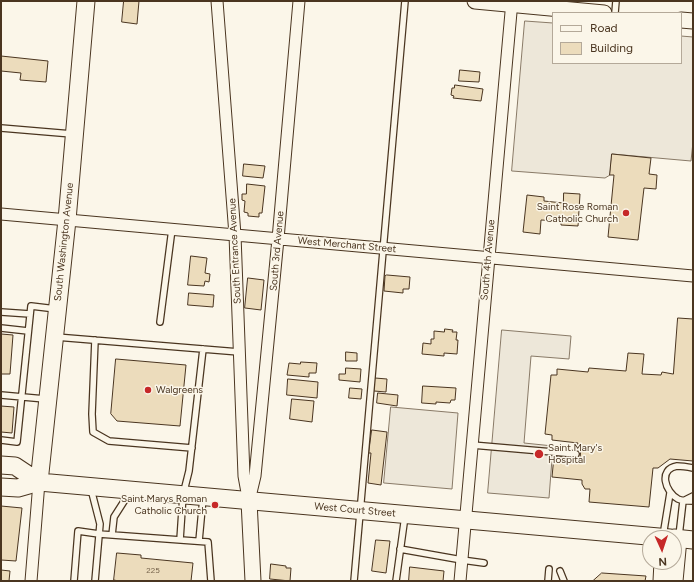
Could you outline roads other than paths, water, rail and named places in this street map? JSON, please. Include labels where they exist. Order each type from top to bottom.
[{"type":"main road","name":"South Washington Avenue","points":[[39,482],[67,220],[86,1]]},
{"type":"main road","points":[[475,1],[512,3],[595,12]]},
{"type":"main road","points":[[682,20],[693,21]]},
{"type":"main road","name":"West Court Street","points":[[1,465],[15,466],[39,482]]},
{"type":"main road","name":"West Court Street","points":[[1,487],[18,488],[39,482],[642,535]]},
{"type":"main road","points":[[249,501],[253,581]]},
{"type":"main road","points":[[661,581],[662,570]]},
{"type":"main road","points":[[675,570],[675,581]]},
{"type":"street","name":"South Entrance Avenue","points":[[217,1],[235,235],[244,476],[249,501]]},
{"type":"street","name":"South 3rd Avenue","points":[[249,501],[255,476],[299,1]]},
{"type":"street","name":"South 4th Avenue","points":[[460,581],[512,3]]},
{"type":"street","name":"West Merchant Street","points":[[1,214],[693,276]]},
{"type":"street","points":[[31,581],[39,482]]},
{"type":"lane","points":[[354,581],[405,1]]},
{"type":"lane","points":[[615,12],[616,1]]},
{"type":"lane","points":[[1,128],[74,134]]},
{"type":"lane","points":[[160,322],[172,229]]},
{"type":"lane","points":[[1,440],[17,442],[31,306],[57,309]]},
{"type":"lane","points":[[1,312],[30,314]]},
{"type":"lane","points":[[1,328],[28,331]]},
{"type":"lane","points":[[54,336],[239,352]]},
{"type":"lane","points":[[95,340],[92,414],[93,432],[108,441],[192,448]]},
{"type":"lane","points":[[180,540],[183,495],[189,471],[204,349]]},
{"type":"lane","points":[[1,395],[48,400]]},
{"type":"lane","points":[[472,445],[576,454]]},
{"type":"lane","points":[[673,530],[670,493],[666,485],[665,477],[669,470],[677,466],[693,468]]},
{"type":"lane","points":[[91,487],[99,516],[95,581]]},
{"type":"lane","points":[[112,535],[114,516],[131,490]]},
{"type":"lane","points":[[670,493],[677,499],[683,501],[693,501]]},
{"type":"lane","points":[[676,530],[683,501],[693,496]]},
{"type":"lane","points":[[199,541],[204,497]]},
{"type":"lane","points":[[396,581],[405,514]]},
{"type":"lane","points":[[74,581],[78,531],[99,534],[208,542],[211,581]]},
{"type":"lane","points":[[400,549],[484,563]]},
{"type":"lane","points":[[548,581],[549,570]]},
{"type":"lane","points":[[560,571],[564,581]]},
{"type":"place","name":"Saint Rose Roman Catholic Church","points":[[626,213]]},
{"type":"place","name":"Walgreens","points":[[148,390]]},
{"type":"place","name":"Saint Mary's Hospital","points":[[539,454]]},
{"type":"place","name":"Saint Marys Roman Catholic Church","points":[[215,505]]}]
